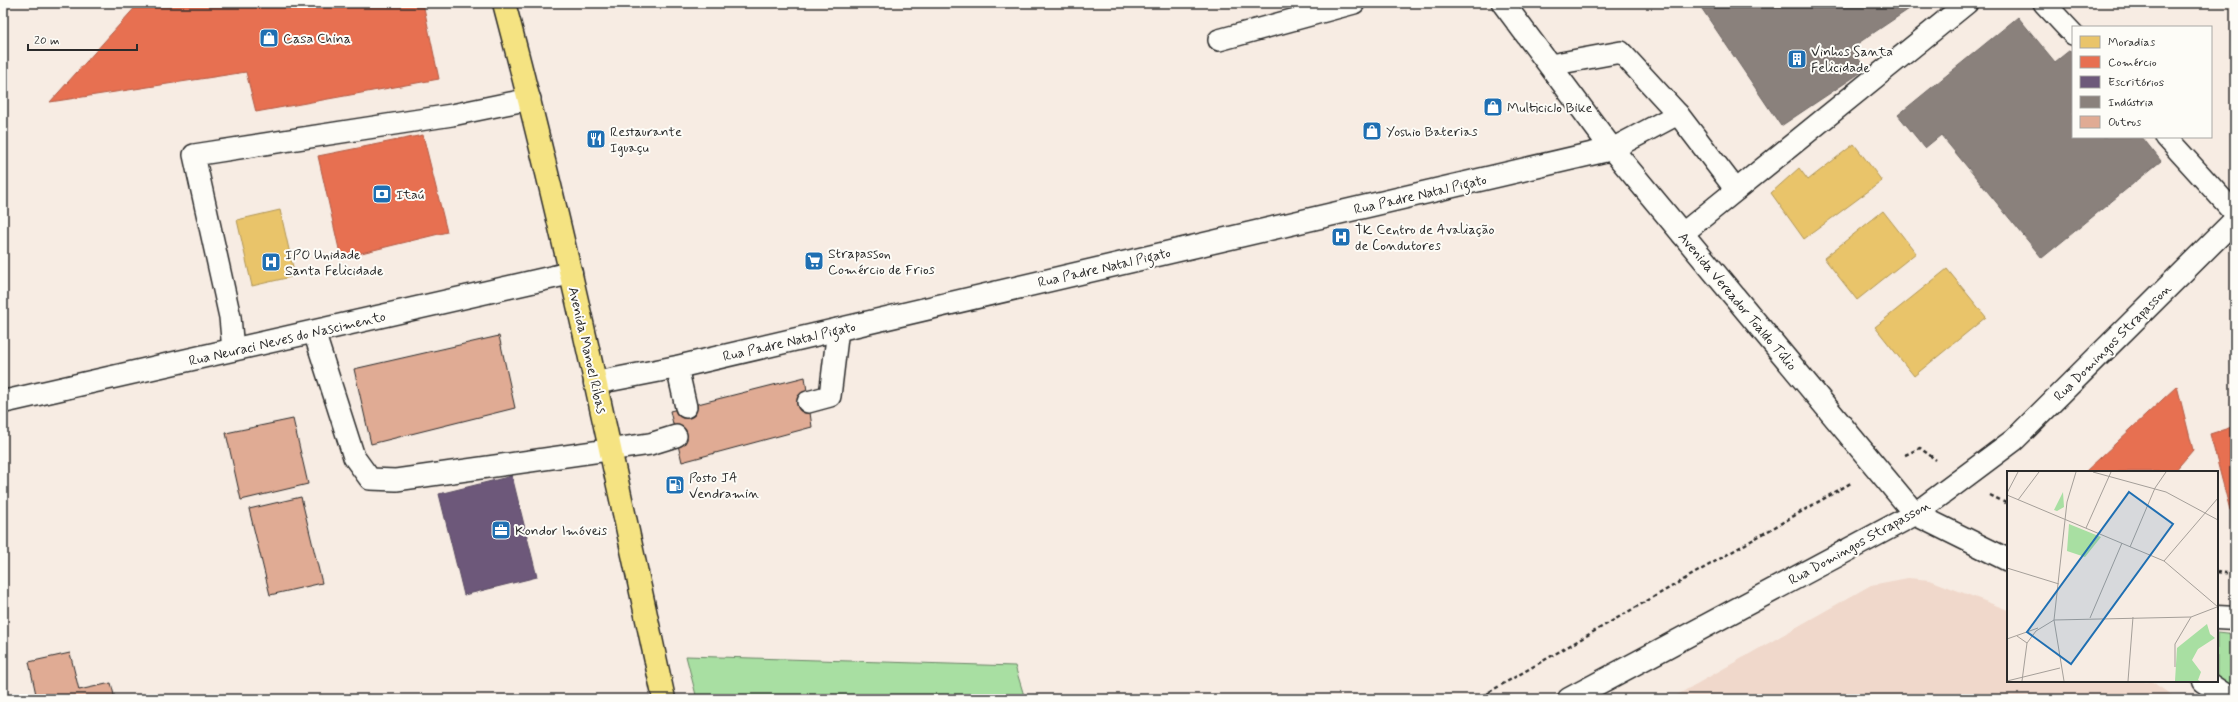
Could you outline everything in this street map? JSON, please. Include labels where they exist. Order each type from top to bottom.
[{"type":"main road","name":"Avenida Manoel Ribas","points":[[504,3],[530,99],[571,273],[664,699]]},
{"type":"street","name":"Avenida Vereador Toaldo Túlio","points":[[1503,3],[1612,149],[1916,514],[2007,560]]},
{"type":"street","name":"Rua Padre Natal Pigato","points":[[595,383],[677,367],[1612,149]]},
{"type":"street","name":"Rua Domingos Strapasson","points":[[1569,699],[1916,514],[2014,440],[2235,220]]},
{"type":"street","name":"Rua Neuraci Neves do Nascimento","points":[[3,402],[571,273]]},
{"type":"street","points":[[2218,617],[2235,618]]},
{"type":"street","points":[[2206,682],[2231,699]]},
{"type":"lane","points":[[1219,40],[1354,3]]},
{"type":"lane","points":[[1682,234],[1967,3]]},
{"type":"lane","points":[[2044,3],[2072,33]]},
{"type":"lane","points":[[1550,65],[1621,52],[1678,114],[1736,190]]},
{"type":"lane","points":[[233,350],[230,317],[194,155],[452,115],[530,99]]},
{"type":"lane","points":[[1612,149],[1678,114]]},
{"type":"lane","points":[[2167,138],[2235,213]]},
{"type":"lane","points":[[808,402],[830,396],[838,329]]},
{"type":"lane","points":[[314,332],[354,457],[370,479],[396,480],[610,448],[650,444],[676,436]]},
{"type":"lane","points":[[677,367],[686,407]]},
{"type":"path","points":[[1477,699],[1877,468],[1920,448],[1960,480],[2007,504]]},
{"type":"path","points":[[2218,572],[2235,574]]},
{"type":"path","points":[[1488,692],[1490,699]]},
{"type":"shaded area","points":[[1908,578],[1930,580],[2007,610],[2007,682],[2152,682],[2177,699],[1670,699],[1871,585]]},
{"type":"green space","points":[[2218,632],[2235,634],[2235,694],[2218,682]]},
{"type":"green space","points":[[686,656],[1015,666],[1025,699],[697,699]]},
{"type":"building: Moradias","points":[[1854,144],[1882,181],[1804,239],[1771,193],[1799,168],[1808,180]]},
{"type":"building: Moradias","points":[[280,210],[295,276],[252,286],[237,220]]},
{"type":"building: Moradias","points":[[1883,211],[1916,253],[1857,300],[1824,258]]},
{"type":"building: Moradias","points":[[1947,269],[1986,317],[1914,376],[1875,327]]},
{"type":"building: Comércio","name":"Casa China","points":[[139,3],[423,3],[439,79],[256,112],[246,72],[50,102]]},
{"type":"building: Comércio","name":"Itaú","points":[[423,135],[447,232],[341,258],[318,156]]},
{"type":"building: Comércio","points":[[2177,386],[2193,450],[2175,471],[2086,471]]},
{"type":"building: Comércio","points":[[2235,426],[2235,510],[2230,510],[2210,434]]},
{"type":"building: Escritórios","points":[[512,476],[537,577],[464,595],[439,494]]},
{"type":"building: Indústria","name":"Vinhos Santa Felicidade","points":[[1698,3],[1918,3],[1851,48],[1866,69],[1781,126]]},
{"type":"building: Indústria","points":[[2018,17],[2055,62],[2070,50],[2072,53],[2072,138],[2143,138],[2161,161],[2042,258],[1941,135],[1925,148],[1898,115]]},
{"type":"building: Outros","points":[[499,336],[515,408],[371,444],[354,369]]},
{"type":"building: Outros","points":[[805,377],[812,427],[682,462],[670,411]]},
{"type":"building: Outros","points":[[293,419],[308,484],[241,500],[226,433]]},
{"type":"building: Outros","points":[[301,497],[322,583],[270,595],[249,509]]},
{"type":"building: Outros","points":[[70,653],[79,690],[111,683],[115,699],[37,699],[29,662]]},
{"type":"place","name":"Casa China","points":[[269,38]]},
{"type":"place","name":"Vinhos Santa Felicidade","points":[[1797,59]]},
{"type":"place","name":"Multiciclo Bike","points":[[1493,107]]},
{"type":"place","name":"Yoshio Baterias","points":[[1372,131]]},
{"type":"place","name":"Restaurante Iguaçu","points":[[596,139]]},
{"type":"place","name":"Itaú","points":[[382,194]]},
{"type":"place","name":"TK Centro de Avaliação de Condutores","points":[[1341,237]]},
{"type":"place","name":"Strapasson Comércio de Frios","points":[[814,261]]},
{"type":"place","name":"IPO Unidade Santa Felicidade","points":[[271,262]]},
{"type":"place","name":"Posto JA Vendramin","points":[[675,485]]},
{"type":"place","name":"Kondor Imóveis","points":[[501,530]]}]
